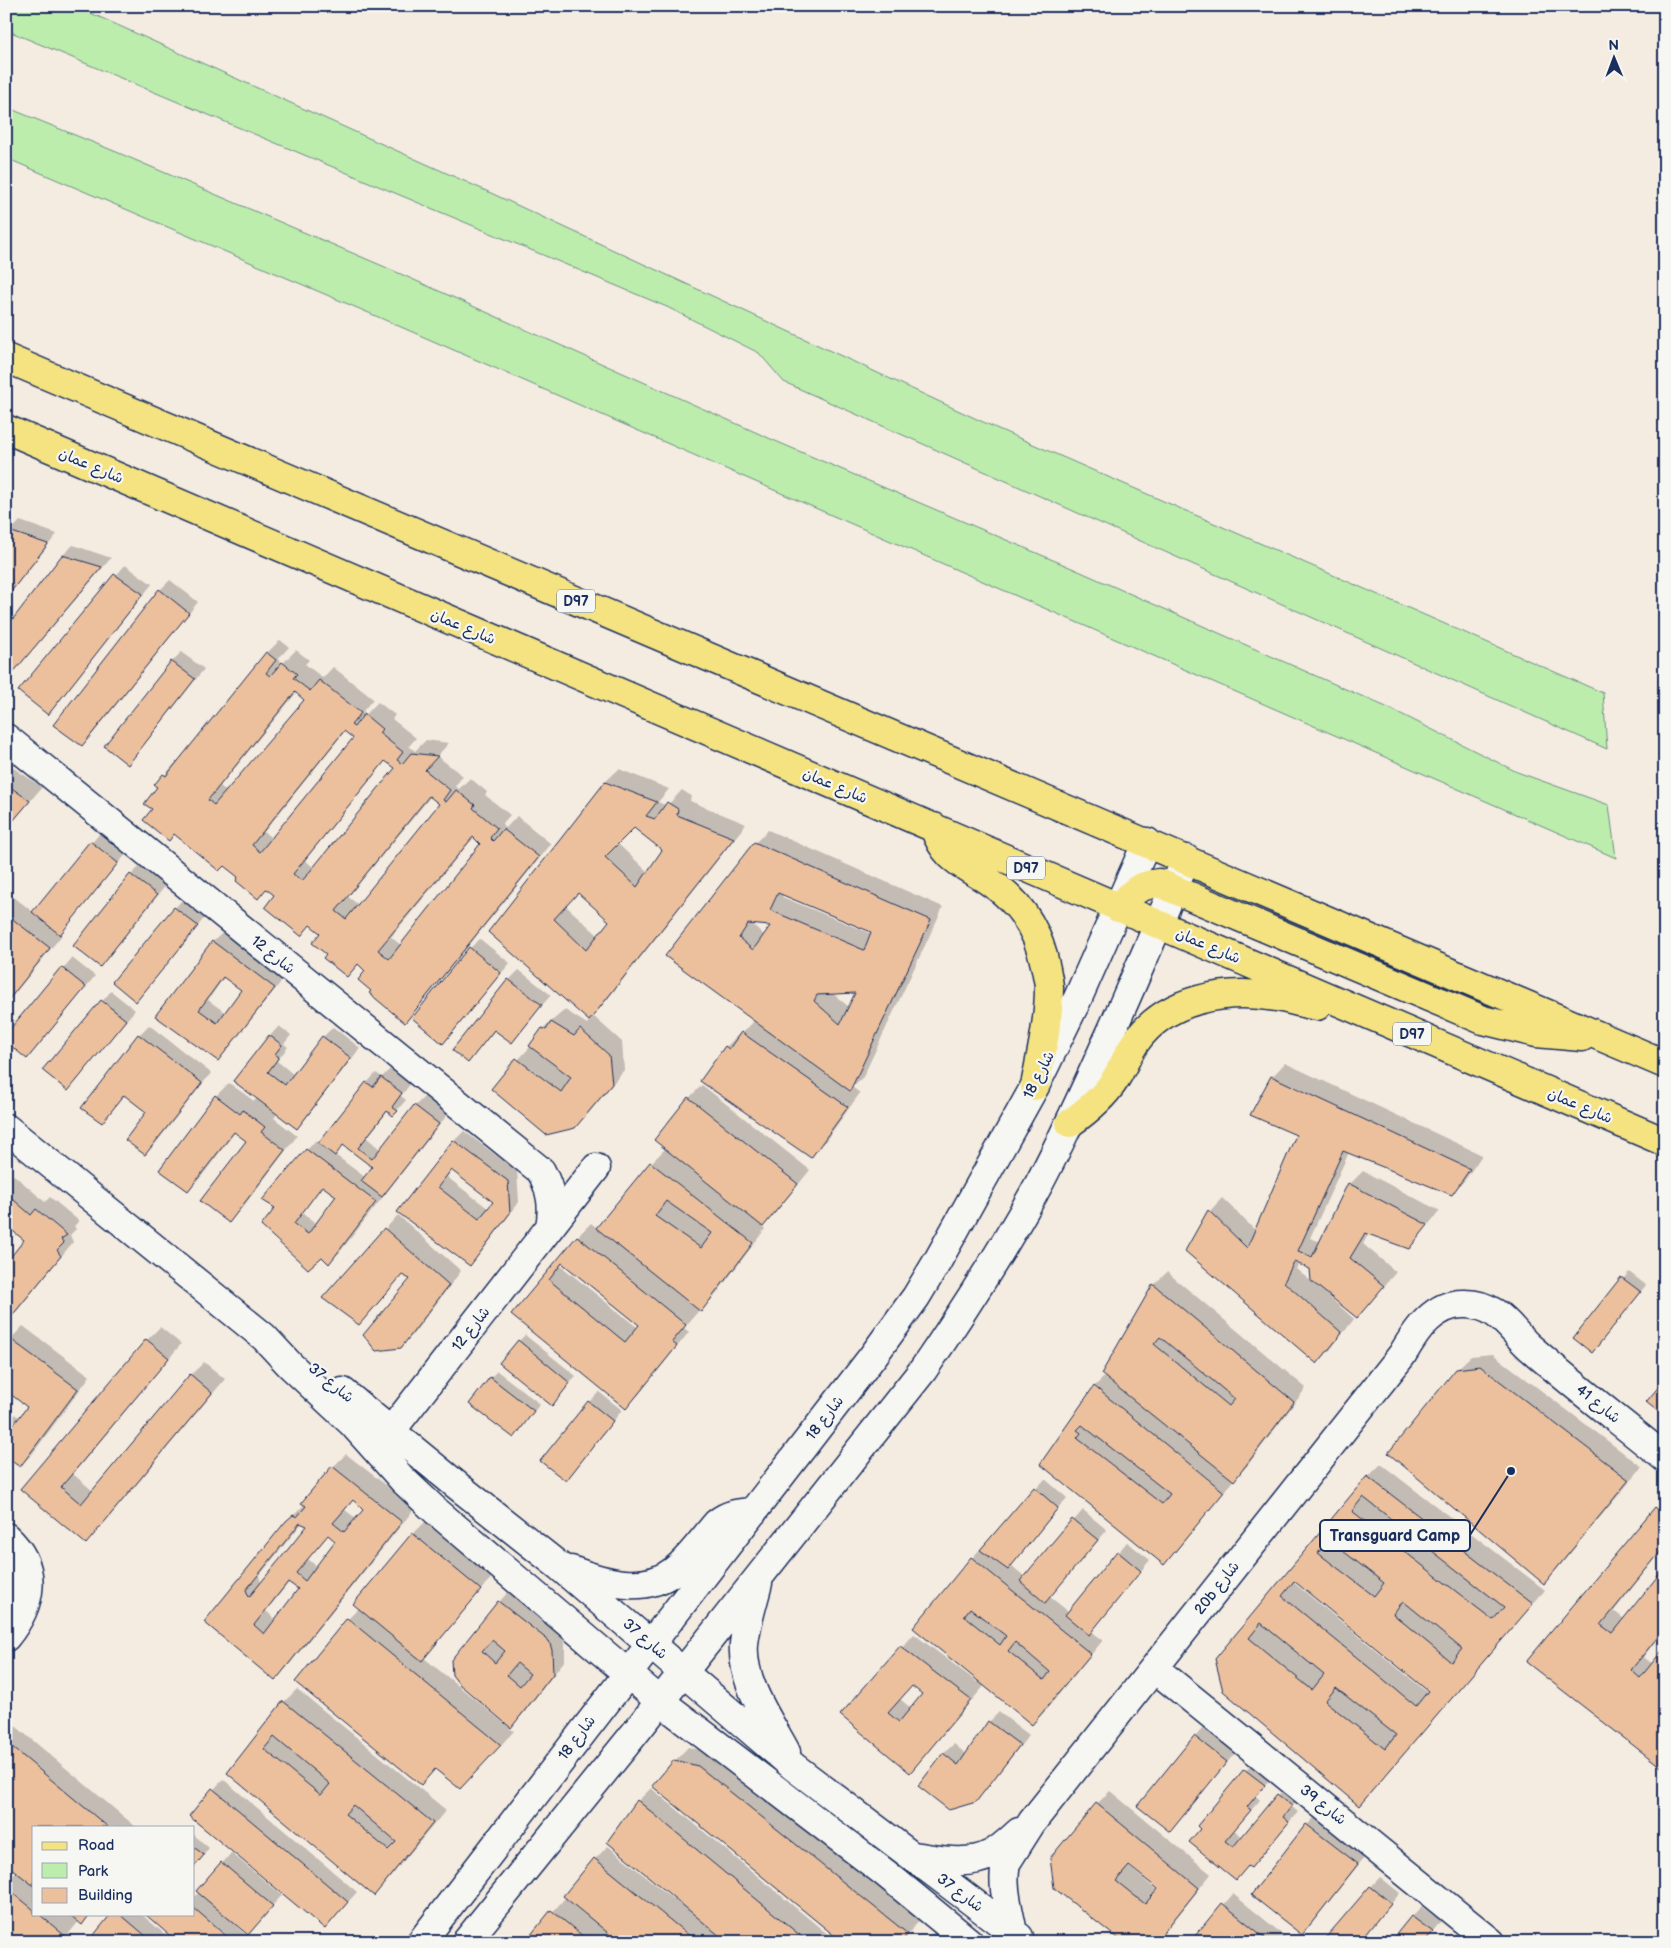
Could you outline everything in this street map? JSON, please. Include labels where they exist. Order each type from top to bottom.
[{"type":"main road","name":"D97","points":[[6,358],[1665,1064]]},
{"type":"main road","name":"شارع عمان","points":[[6,430],[1665,1142]]},
{"type":"main road","points":[[934,828],[938,838],[951,857],[961,866],[989,881],[1004,892],[1023,913],[1036,936],[1043,954],[1049,987],[1035,1086]]},
{"type":"main road","points":[[1118,908],[1132,892],[1143,885],[1159,883],[1483,1020],[1536,1033],[1604,1038]]},
{"type":"main road","points":[[1070,1123],[1087,1111],[1110,1086],[1142,1033],[1154,1021],[1183,1005],[1218,995],[1242,994],[1276,997],[1335,1008],[1349,1006]]},
{"type":"street","name":"شارع 12","points":[[6,738],[541,1171],[560,1173],[596,1168],[391,1431]]},
{"type":"street","name":"شارع 18","points":[[421,1942],[896,1327],[916,1296],[1035,1086],[1147,842]]},
{"type":"street","points":[[466,1942],[923,1370],[945,1337],[999,1253],[1034,1193],[1070,1123],[1186,859]]},
{"type":"street","name":"شارع 37","points":[[6,1128],[264,1337],[309,1364],[560,1566],[794,1767],[1019,1937]]},
{"type":"street","points":[[541,1171],[552,1202],[550,1227]]},
{"type":"street","name":"شارع 41","points":[[1402,1355],[1443,1326],[1464,1320],[1484,1322],[1531,1349],[1665,1458]]},
{"type":"street","name":"شارع 37","points":[[264,1337],[290,1365],[352,1423],[418,1495],[660,1700],[884,1873],[969,1942]]},
{"type":"street","name":"20b شارع","points":[[1019,1937],[1004,1887],[1004,1871],[1006,1863],[1032,1822],[1402,1355]]},
{"type":"street","points":[[560,1566],[590,1577],[608,1581],[628,1584],[654,1582],[680,1566],[717,1523],[724,1518],[738,1513],[752,1512]]},
{"type":"street","points":[[6,1537],[17,1548],[26,1565],[28,1587],[23,1613],[6,1637]]},
{"type":"street","points":[[6,1571],[6,1598]]},
{"type":"street","points":[[760,1575],[744,1646],[746,1668],[752,1686],[794,1767]]},
{"type":"street","name":"شارع 39","points":[[1154,1668],[1491,1942]]},
{"type":"street","name":"20b شارع","points":[[912,1856],[957,1861],[982,1858],[999,1849],[1032,1822]]},
{"type":"green space","points":[[6,6],[75,6],[493,194],[996,428],[1603,693],[1607,749],[784,382],[759,353],[667,307],[6,30]]},
{"type":"green space","points":[[6,107],[385,267],[773,440],[1074,569],[1393,710],[1517,772],[1609,805],[1616,858],[369,313],[6,158]]},
{"type":"building","points":[[9,531],[48,544],[6,598],[6,534]]},
{"type":"building","points":[[62,555],[102,567],[6,681],[6,628]]},
{"type":"building","points":[[114,574],[143,594],[48,715],[18,691]]},
{"type":"building","points":[[159,589],[189,613],[82,746],[53,725]]},
{"type":"building","points":[[266,652],[276,660],[266,673],[270,676],[282,662],[297,674],[293,678],[310,691],[319,680],[361,713],[351,725],[354,727],[364,714],[382,729],[379,733],[403,752],[397,760],[402,764],[411,753],[438,756],[425,770],[450,790],[443,800],[446,802],[456,790],[475,805],[473,808],[497,828],[490,838],[493,841],[503,829],[539,857],[405,1023],[369,993],[371,991],[358,980],[365,971],[358,964],[347,977],[323,958],[326,954],[312,943],[320,933],[310,925],[301,936],[265,907],[274,895],[266,889],[258,899],[236,881],[238,877],[224,866],[219,871],[174,834],[169,841],[143,820],[152,809],[144,804],[157,787],[154,785],[163,774],[166,776]],"holes":[[[295,692],[304,700],[214,805],[208,800]],[[344,731],[353,738],[260,852],[252,845]],[[385,761],[395,768],[302,881],[293,874]],[[429,796],[439,804],[346,919],[336,911]],[[473,837],[480,844],[389,959],[378,950]]]},
{"type":"building","points":[[171,661],[195,679],[128,765],[104,746]]},
{"type":"building","points":[[605,782],[657,802],[646,816],[655,819],[667,802],[678,809],[677,815],[734,838],[589,1021],[488,932]],"holes":[[[634,828],[662,850],[637,887],[605,857]],[[578,893],[609,921],[586,950],[554,919]]]},
{"type":"building","points":[[6,784],[30,801],[6,829]]},
{"type":"building","points":[[90,841],[118,863],[60,935],[32,912]]},
{"type":"building","points":[[754,842],[931,920],[850,1091],[665,956]],"holes":[[[778,893],[871,932],[864,950],[770,910]],[[748,924],[770,926],[753,950],[739,938]],[[855,993],[840,1024],[814,1001],[817,995]]]},
{"type":"building","points":[[130,874],[157,895],[100,967],[73,946]]},
{"type":"building","points":[[174,907],[198,926],[136,1002],[112,982]]},
{"type":"building","points":[[6,914],[50,948],[6,1003]]},
{"type":"building","points":[[212,941],[275,988],[218,1061],[155,1016]],"holes":[[[223,977],[241,990],[217,1023],[199,1010]]]},
{"type":"building","points":[[469,947],[501,973],[443,1044],[412,1018]]},
{"type":"building","points":[[61,967],[86,987],[27,1059],[6,1042],[6,1034]]},
{"type":"building","points":[[508,979],[542,1005],[512,1043],[494,1030],[468,1063],[452,1050]]},
{"type":"building","points":[[101,1000],[126,1020],[68,1091],[42,1070]]},
{"type":"building","points":[[551,1022],[574,1036],[580,1029],[609,1055],[612,1084],[575,1128],[546,1135],[491,1089],[516,1058],[561,1092],[571,1077],[529,1046],[542,1028],[546,1030]]},
{"type":"building","points":[[741,1032],[848,1107],[811,1158],[700,1081],[725,1046],[729,1049]]},
{"type":"building","points":[[138,1034],[202,1083],[145,1155],[125,1140],[146,1112],[124,1095],[102,1123],[81,1108]]},
{"type":"building","points":[[269,1035],[282,1045],[275,1054],[279,1057],[268,1072],[285,1085],[322,1036],[351,1058],[297,1129],[233,1081]]},
{"type":"building","points":[[1271,1076],[1470,1169],[1452,1195],[1343,1151],[1298,1251],[1312,1257],[1348,1183],[1428,1225],[1409,1249],[1365,1233],[1350,1258],[1384,1286],[1357,1318],[1311,1281],[1310,1269],[1294,1262],[1284,1282],[1342,1333],[1317,1364],[1185,1251],[1208,1210],[1247,1248],[1296,1135],[1250,1115]]},
{"type":"building","points":[[381,1077],[402,1093],[392,1107],[398,1111],[393,1116],[387,1111],[358,1148],[372,1159],[414,1105],[439,1124],[382,1197],[361,1181],[372,1167],[343,1145],[335,1156],[318,1143],[366,1082],[373,1087]]},
{"type":"building","points":[[215,1095],[240,1114],[243,1110],[265,1127],[261,1132],[285,1150],[229,1223],[200,1201],[246,1141],[234,1132],[188,1191],[159,1170]]},
{"type":"building","points":[[688,1097],[798,1184],[763,1227],[654,1140]]},
{"type":"building","points":[[453,1140],[508,1181],[510,1213],[470,1266],[397,1212]],"holes":[[[451,1170],[493,1202],[479,1219],[438,1187]]]},
{"type":"building","points":[[306,1149],[376,1202],[329,1264],[322,1257],[308,1269],[261,1226],[275,1208],[262,1200]],"holes":[[[322,1186],[336,1196],[308,1234],[294,1224]]]},
{"type":"building","points":[[650,1162],[753,1243],[701,1312],[596,1228]],"holes":[[[666,1201],[712,1233],[701,1248],[655,1216]]]},
{"type":"building","points":[[6,1193],[31,1215],[36,1209],[67,1235],[61,1239],[64,1243],[57,1250],[61,1256],[6,1323],[6,1263],[24,1240],[9,1228],[6,1232]]},
{"type":"building","points":[[384,1228],[449,1285],[401,1348],[376,1351],[363,1335],[410,1279],[402,1275],[359,1325],[322,1298]]},
{"type":"building","points":[[577,1236],[686,1325],[672,1342],[677,1346],[626,1409],[511,1315]],"holes":[[[562,1263],[639,1325],[625,1342],[549,1280]]]},
{"type":"building","points":[[1621,1277],[1641,1292],[1592,1353],[1573,1338]]},
{"type":"building","points":[[1153,1284],[1294,1402],[1234,1481],[1101,1374]],"holes":[[[1160,1337],[1235,1399],[1229,1406],[1154,1344]]]},
{"type":"building","points":[[9,1338],[78,1389],[20,1467],[6,1457],[6,1431],[8,1432],[27,1407],[9,1393],[6,1396],[6,1342]]},
{"type":"building","points":[[146,1339],[169,1358],[61,1487],[81,1504],[190,1374],[212,1393],[86,1544],[20,1489]]},
{"type":"building","points":[[518,1340],[570,1383],[552,1406],[499,1363]]},
{"type":"building","points":[[1480,1366],[1629,1480],[1544,1584],[1388,1453],[1456,1369]]},
{"type":"building","points":[[490,1377],[534,1411],[514,1438],[469,1404]]},
{"type":"building","points":[[1661,1384],[1665,1387],[1665,1417],[1646,1402]]},
{"type":"building","points":[[1094,1386],[1224,1492],[1164,1565],[1040,1464]],"holes":[[[1082,1425],[1170,1494],[1162,1504],[1077,1438],[1081,1433],[1077,1430]]]},
{"type":"building","points":[[588,1401],[613,1421],[566,1481],[540,1461]]},
{"type":"building","points":[[332,1466],[402,1522],[275,1681],[204,1622],[286,1521],[293,1515],[297,1517],[306,1506],[301,1503]],"holes":[[[353,1500],[363,1510],[344,1532],[333,1523]],[[300,1523],[307,1526],[249,1597],[246,1590]],[[328,1535],[335,1541],[305,1581],[296,1573]],[[288,1582],[298,1589],[264,1634],[254,1625]]]},
{"type":"building","points":[[1367,1476],[1533,1604],[1359,1806],[1223,1691],[1215,1659]],"holes":[[[1363,1497],[1504,1607],[1493,1620],[1352,1511]],[[1329,1540],[1384,1583],[1374,1596],[1318,1553]],[[1294,1581],[1428,1691],[1416,1706],[1282,1596]],[[1403,1601],[1462,1649],[1451,1662],[1393,1614]],[[1261,1623],[1324,1675],[1312,1690],[1249,1638]],[[1336,1688],[1396,1735],[1385,1749],[1325,1701]]]},
{"type":"building","points":[[1034,1487],[1058,1508],[1008,1570],[980,1550]]},
{"type":"building","points":[[1655,1507],[1665,1515],[1665,1554],[1661,1551],[1601,1625],[1612,1633],[1665,1567],[1665,1628],[1631,1670],[1640,1678],[1665,1647],[1665,1770],[1526,1662]]},
{"type":"building","points":[[1072,1519],[1098,1540],[1045,1603],[1020,1581]]},
{"type":"building","points":[[412,1533],[481,1590],[422,1661],[353,1604]]},
{"type":"building","points":[[1117,1551],[1141,1571],[1089,1635],[1065,1615]]},
{"type":"building","points":[[971,1557],[1091,1654],[1032,1725],[913,1628]],"holes":[[[970,1608],[1006,1636],[1000,1645],[964,1616]],[[1015,1642],[1050,1672],[1044,1680],[1008,1651]]]},
{"type":"building","points":[[498,1601],[549,1641],[552,1650],[553,1674],[511,1728],[459,1684],[452,1675],[451,1660]],"holes":[[[492,1640],[505,1651],[495,1663],[482,1651]],[[517,1663],[530,1674],[520,1686],[507,1675]]]},
{"type":"building","points":[[347,1618],[501,1745],[460,1789],[435,1769],[421,1785],[295,1682]]},
{"type":"building","points":[[900,1646],[971,1700],[910,1773],[840,1715]],"holes":[[[912,1686],[922,1694],[899,1722],[888,1713]]]},
{"type":"building","points":[[283,1701],[433,1823],[374,1896],[227,1773]],"holes":[[[274,1737],[330,1784],[321,1795],[264,1749]],[[353,1805],[396,1842],[388,1850],[345,1814]]]},
{"type":"building","points":[[988,1721],[1020,1745],[976,1802],[949,1810],[918,1786],[943,1753],[958,1765]]},
{"type":"building","points":[[1194,1736],[1227,1762],[1170,1832],[1137,1806]]},
{"type":"building","points":[[6,1742],[107,1826],[32,1826],[32,1884],[6,1864]]},
{"type":"building","points":[[674,1760],[698,1766],[908,1934],[901,1942],[842,1942],[652,1786]]},
{"type":"building","points":[[1244,1769],[1265,1785],[1247,1807],[1251,1810],[1225,1841],[1233,1847],[1277,1794],[1292,1806],[1283,1817],[1289,1822],[1251,1868],[1248,1866],[1236,1880],[1189,1842],[1200,1829],[1197,1826]]},
{"type":"building","points":[[212,1788],[348,1902],[325,1929],[189,1816]]},
{"type":"building","points":[[637,1800],[808,1942],[727,1942],[607,1842]]},
{"type":"building","points":[[1096,1803],[1199,1888],[1156,1942],[1122,1942],[1054,1888],[1050,1858]],"holes":[[[1129,1866],[1158,1889],[1145,1904],[1116,1881]]]},
{"type":"building","points":[[1306,1824],[1358,1864],[1302,1935],[1251,1895]]},
{"type":"building","points":[[195,1848],[204,1855],[195,1866]]},
{"type":"building","points":[[594,1858],[697,1942],[619,1942],[563,1896]]},
{"type":"building","points":[[221,1862],[273,1906],[248,1935],[196,1891]]},
{"type":"building","points":[[1370,1886],[1391,1903],[1359,1942],[1322,1942]]},
{"type":"building","points":[[6,1887],[32,1908],[32,1916],[41,1916],[65,1936],[61,1942],[6,1942]]},
{"type":"building","points":[[1222,1903],[1270,1942],[1190,1942]]},
{"type":"building","points":[[195,1909],[233,1942],[177,1942],[147,1916],[195,1916]]},
{"type":"building","points":[[551,1910],[590,1942],[525,1942]]},
{"type":"building","points":[[71,1916],[89,1916],[82,1925]]},
{"type":"building","points":[[109,1916],[122,1916],[153,1942],[100,1942],[93,1936]]},
{"type":"building","points":[[1411,1916],[1433,1932],[1424,1942],[1390,1942]]},
{"type":"place","name":"Transguard Camp","points":[[1511,1471]]}]
